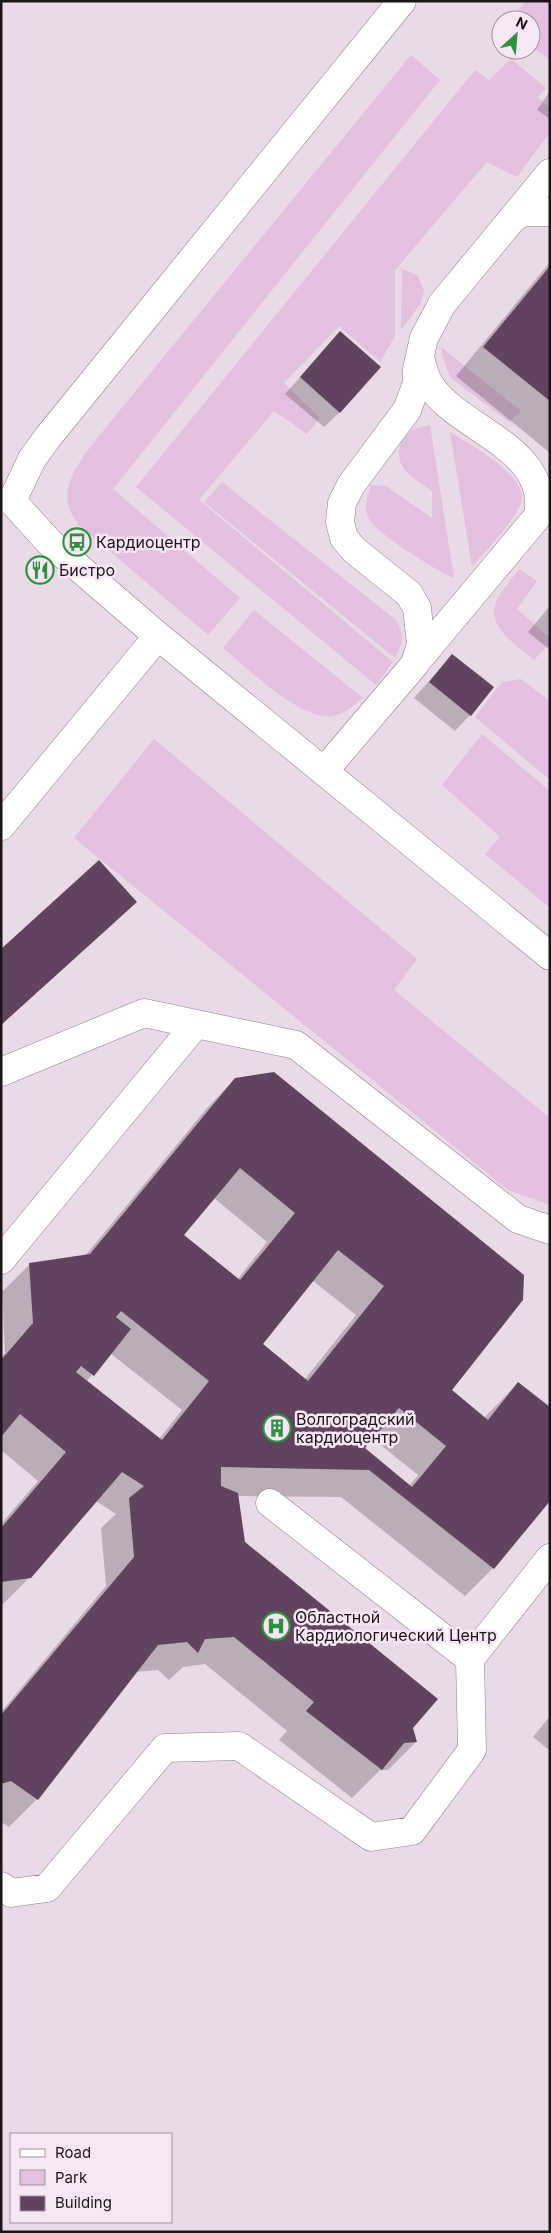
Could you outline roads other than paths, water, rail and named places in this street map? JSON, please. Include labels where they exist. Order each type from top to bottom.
[{"type":"street","points":[[402,1],[48,436],[7,496],[50,544],[158,636],[550,956]]},
{"type":"street","points":[[414,664],[421,644],[416,608],[409,594],[354,550],[344,538],[340,522],[342,503],[351,485],[410,403],[416,383],[424,338],[442,304],[550,173]]},
{"type":"street","points":[[512,219],[523,212],[550,212]]},
{"type":"street","points":[[324,771],[538,516],[542,504],[541,488],[529,464],[441,399],[429,384],[420,356]]},
{"type":"street","points":[[1,826],[158,636]]},
{"type":"street","points":[[1,1072],[144,1014],[296,1045],[518,1219],[550,1230]]},
{"type":"street","points":[[1,1260],[196,1024]]},
{"type":"street","points":[[270,1503],[470,1659]]},
{"type":"street","points":[[1,1886],[11,1893],[47,1888],[165,1748],[239,1746],[371,1836],[412,1831],[472,1750],[470,1659],[550,1558]]},
{"type":"place","name":"Кардиоцентр","points":[[77,542]]},
{"type":"place","name":"Бистро","points":[[40,570]]},
{"type":"place","name":"Волгоградский кардиоцентр","points":[[277,1428]]},
{"type":"place","name":"Областной Кардиологический Центр","points":[[276,1626]]}]
